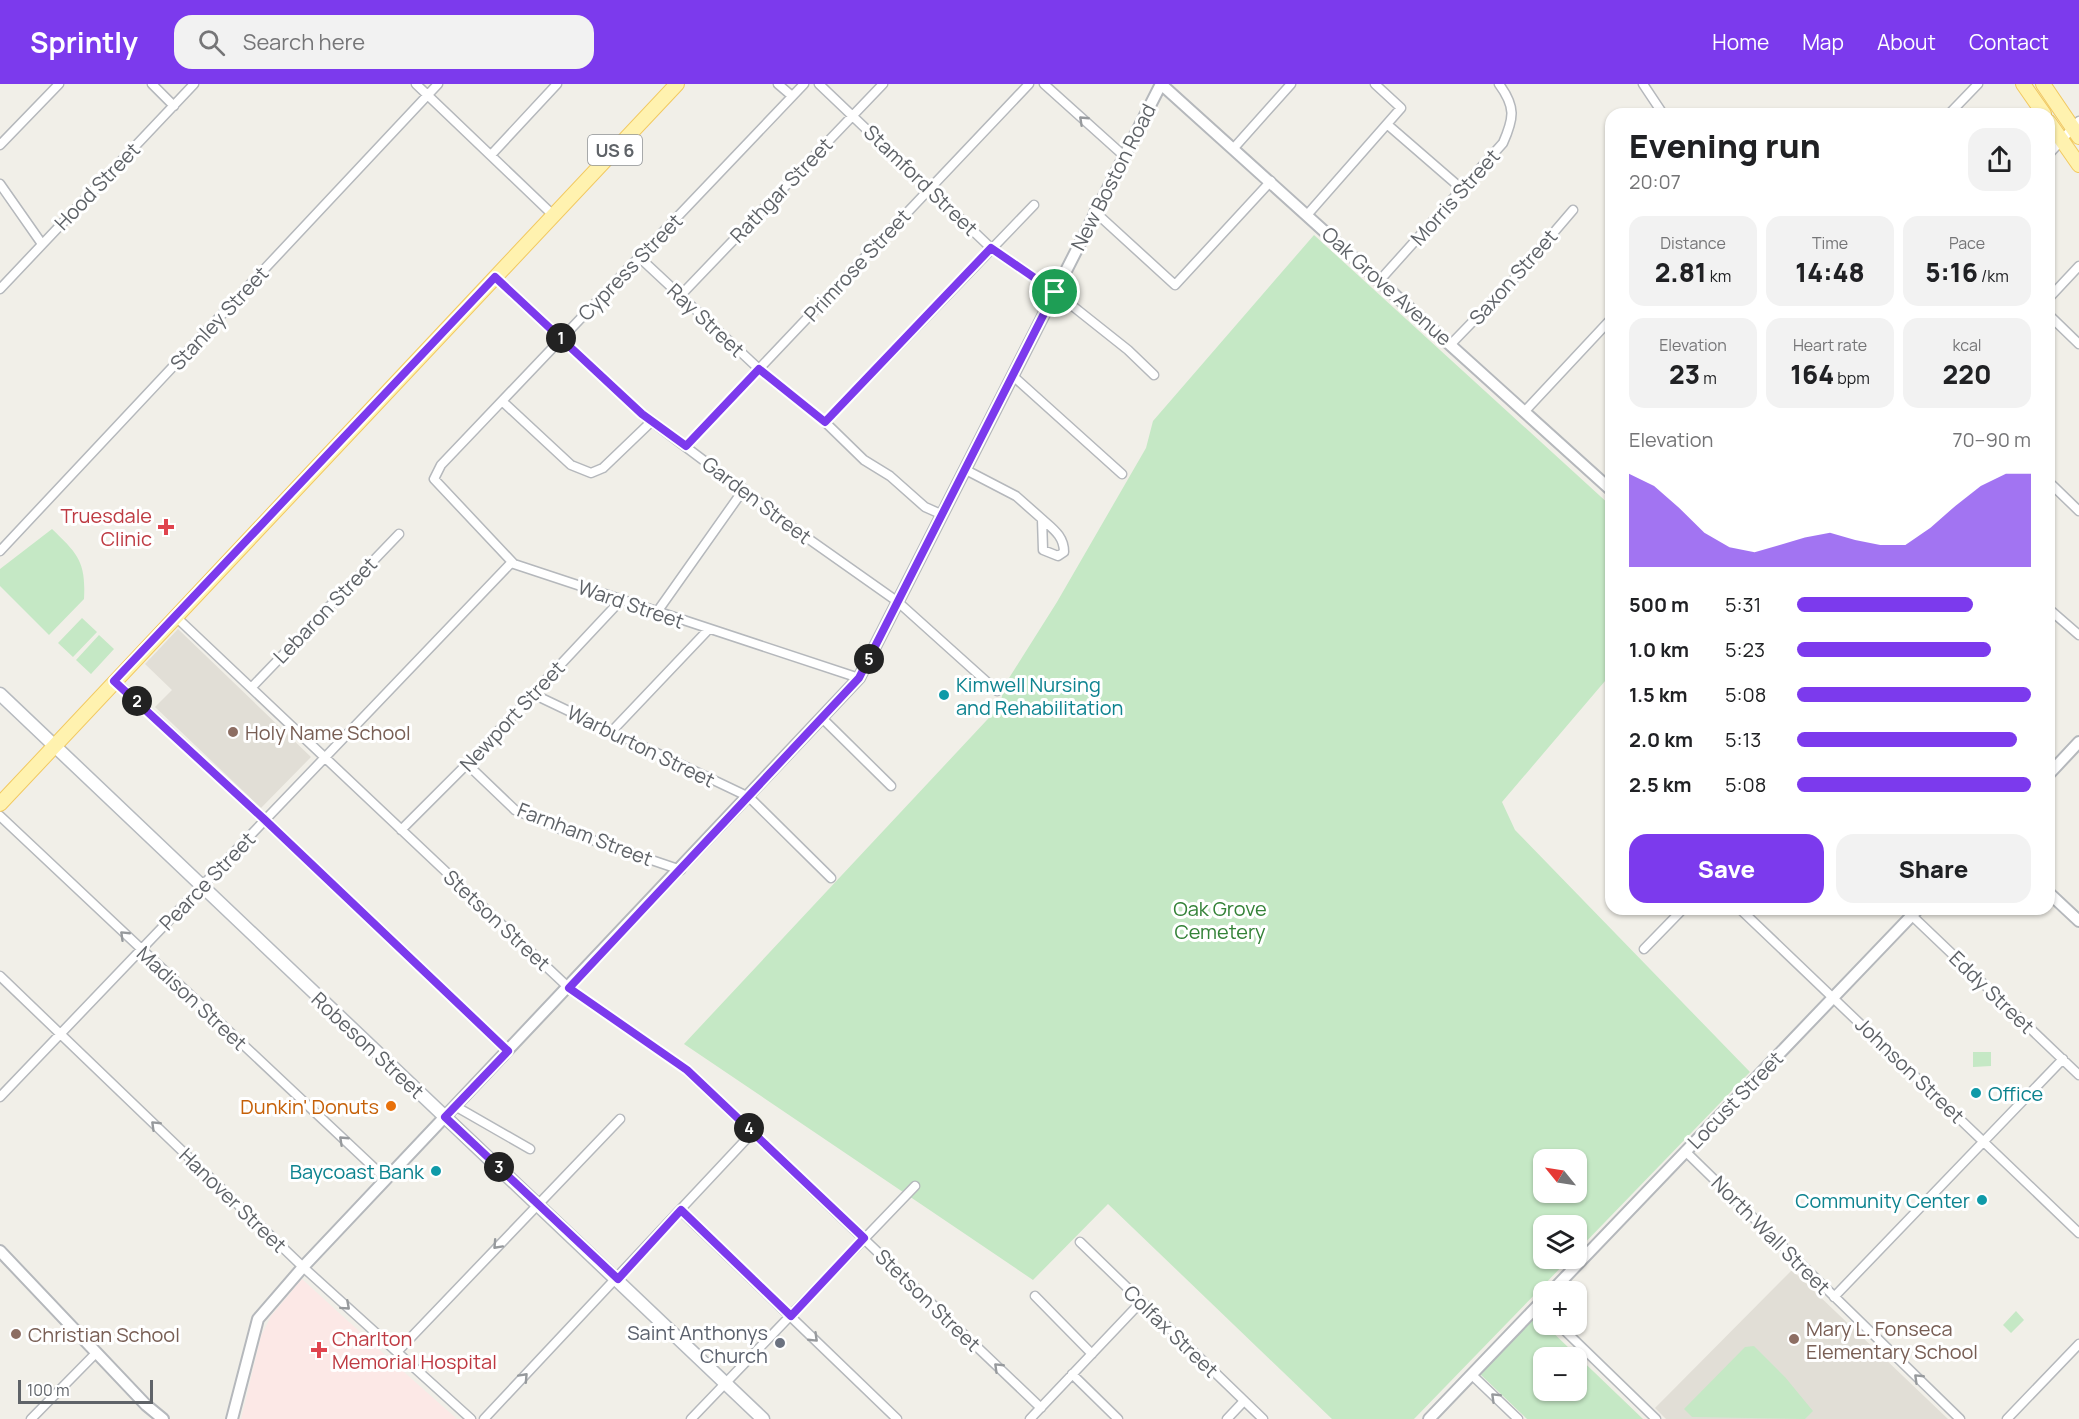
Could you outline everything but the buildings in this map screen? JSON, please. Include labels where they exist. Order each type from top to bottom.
[{"type":"main road","name":"US 6","points":[[0,804],[677,84]]},
{"type":"main road","points":[[2023,84],[2040,108]]},
{"type":"main road","points":[[2043,84],[2077,129]]},
{"type":"main road","points":[[2055,130],[2079,165]]},
{"type":"main road","name":"Robeson Street","points":[[0,693],[763,1419]]},
{"type":"street","points":[[0,145],[59,84]]},
{"type":"street","points":[[152,84],[174,106]]},
{"type":"street","name":"Hood Street","points":[[0,289],[194,84]]},
{"type":"street","points":[[416,84],[554,216]]},
{"type":"street","name":"Stanley Street","points":[[0,551],[438,84]]},
{"type":"street","points":[[491,155],[557,84]]},
{"type":"street","points":[[778,84],[792,96]]},
{"type":"street","name":"Cypress Street","points":[[434,479],[441,465],[804,84]]},
{"type":"street","name":"Stamford Street","points":[[819,84],[991,248],[1055,292],[1128,350],[1154,375]]},
{"type":"street","name":"Rathgar Street","points":[[680,296],[884,84]]},
{"type":"street","name":"Primrose Street","points":[[686,446],[1029,84]]},
{"type":"street","points":[[1044,84],[1123,155]]},
{"type":"street","name":"New Boston Road","points":[[232,1419],[258,1319],[303,1267],[681,870],[859,678],[966,470],[1094,211],[1161,84]]},
{"type":"street","name":"Oak Grove Avenue","points":[[1161,84],[1605,484]]},
{"type":"street","points":[[1233,149],[1291,84]]},
{"type":"street","points":[[1307,215],[1401,108],[1376,84]]},
{"type":"street","name":"Morris Street","points":[[1380,280],[1503,143],[1513,121],[1511,106],[1499,84]]},
{"type":"street","points":[[1643,84],[1659,108]]},
{"type":"street","points":[[1955,108],[1978,84]]},
{"type":"street","points":[[1388,125],[1462,190]]},
{"type":"street","points":[[2055,148],[2077,129]]},
{"type":"street","points":[[1094,211],[1175,285],[1271,181]]},
{"type":"street","points":[[0,184],[42,244]]},
{"type":"street","points":[[825,422],[1034,206]]},
{"type":"street","name":"Saxon Street","points":[[1451,344],[1513,280],[1573,210]]},
{"type":"street","name":"Ray Street","points":[[639,257],[759,369],[825,422],[864,460],[890,476],[926,507],[943,515]]},
{"type":"street","points":[[2055,292],[2079,266]]},
{"type":"street","name":"Garden Street","points":[[495,277],[652,421],[898,602],[997,691]]},
{"type":"street","points":[[2055,321],[2079,344]]},
{"type":"street","points":[[1525,411],[1605,325]]},
{"type":"street","points":[[1013,376],[1122,474]]},
{"type":"street","points":[[502,401],[571,465],[591,473],[603,468],[652,421]]},
{"type":"street","points":[[966,470],[1016,496],[1042,519]]},
{"type":"street","name":"Ward Street","points":[[434,479],[514,564],[859,678]]},
{"type":"street","points":[[2055,488],[2079,511]]},
{"type":"street","points":[[657,612],[744,489]]},
{"type":"street","name":"Lebaron Street","points":[[252,687],[399,534]]},
{"type":"street","name":"Pearce Street","points":[[0,1097],[327,758],[511,562],[514,564]]},
{"type":"street","name":"Newport Street","points":[[402,830],[621,600]]},
{"type":"street","points":[[2055,614],[2079,635]]},
{"type":"street","name":"Stetson Street","points":[[175,616],[569,988],[669,1056],[753,1132],[1041,1408]]},
{"type":"street","points":[[612,731],[708,630]]},
{"type":"street","points":[[114,681],[265,820],[508,1051]]},
{"type":"street","name":"Warburton Street","points":[[533,694],[748,797],[831,878]]},
{"type":"street","points":[[822,718],[891,786]]},
{"type":"street","points":[[2055,765],[2077,749]]},
{"type":"street","name":"Farnham Street","points":[[467,764],[515,810],[560,829],[681,870]]},
{"type":"street","name":"Madison Street","points":[[0,816],[386,1179]]},
{"type":"street","points":[[2055,899],[2079,921]]},
{"type":"street","points":[[1644,949],[1677,915]]},
{"type":"street","name":"Johnson Street","points":[[1746,915],[2079,1233]]},
{"type":"street","name":"Locust Street","points":[[1561,1281],[1834,997],[1908,915]]},
{"type":"street","name":"Eddy Street","points":[[1916,915],[2079,1075]]},
{"type":"street","name":"Hanover Street","points":[[0,976],[303,1267],[471,1419]]},
{"type":"street","points":[[1834,1297],[2063,1059]]},
{"type":"street","points":[[455,1106],[531,1149]]},
{"type":"street","points":[[397,1352],[537,1203],[620,1119]]},
{"type":"street","points":[[484,1419],[618,1279],[753,1132]]},
{"type":"street","name":"North Wall Street","points":[[1685,1151],[1960,1419]]},
{"type":"street","points":[[691,1419],[915,1186]]},
{"type":"street","points":[[681,1210],[897,1419]]},
{"type":"street","name":"Colfax Street","points":[[1080,1242],[1263,1419]]},
{"type":"street","points":[[0,1251],[146,1405],[163,1419]]},
{"type":"street","points":[[1035,1296],[1092,1353]]},
{"type":"street","points":[[1030,1419],[1142,1302]]},
{"type":"street","points":[[1429,1419],[1533,1314]]},
{"type":"street","points":[[1569,1335],[1656,1419]]},
{"type":"street","points":[[2007,1419],[2079,1344]]},
{"type":"street","points":[[31,1419],[96,1353]]},
{"type":"street","points":[[1072,1374],[1118,1419]]},
{"type":"street","points":[[1472,1375],[1518,1419]]},
{"type":"street","points":[[1227,1419],[1244,1401]]},
{"type":"street","points":[[146,1405],[154,1419]]},
{"type":"shaded area","name":"Holy Name School","points":[[178,629],[311,757],[261,808],[155,707],[172,690],[145,664]]},
{"type":"shaded area","name":"Mary L. Fonseca Elementary School","points":[[1792,1270],[1948,1419],[1666,1419],[1655,1408]]},
{"type":"shaded area","name":"Charlton Memorial Hospital","points":[[302,1279],[457,1419],[241,1419],[261,1336],[271,1316]]},
{"type":"green space","name":"Oak Grove Cemetery","points":[[1314,235],[1605,501],[1605,681],[1502,802],[1515,830],[1750,1072],[1587,1241],[1587,1215],[1533,1215],[1533,1269],[1559,1269],[1548,1281],[1533,1281],[1533,1296],[1414,1419],[1332,1419],[1108,1204],[1033,1280],[684,1044],[1000,706],[1004,686],[1057,602],[1146,448],[1153,421]]},
{"type":"green space","points":[[52,529],[74,552],[82,567],[84,599],[49,635],[0,586],[0,569]]},
{"type":"green space","points":[[82,618],[97,632],[73,657],[58,643]]},
{"type":"green space","points":[[99,635],[114,649],[91,674],[76,660]]},
{"type":"green space","points":[[1973,1052],[1991,1052],[1991,1066],[1973,1067]]},
{"type":"green space","points":[[2016,1311],[2024,1320],[2011,1333],[2003,1325]]},
{"type":"green space","points":[[1533,1319],[1533,1335],[1556,1335],[1568,1347],[1533,1347],[1533,1401],[1587,1401],[1587,1365],[1643,1419],[1527,1419],[1480,1374]]},
{"type":"green space","points":[[1754,1346],[1785,1377],[1813,1411],[1805,1419],[1692,1417],[1684,1409],[1745,1347]]},
{"type":"place","name":"Truesdale Clinic","points":[[166,527]]},
{"type":"place","name":"Kimwell Nursing and Rehabilitation","points":[[944,695]]},
{"type":"place","name":"Holy Name School","points":[[233,732]]},
{"type":"place","name":"Office","points":[[1976,1093]]},
{"type":"place","name":"Dunkin' Donuts","points":[[391,1106]]},
{"type":"place","name":"Baycoast Bank","points":[[436,1171]]},
{"type":"place","name":"Community Center","points":[[1982,1200]]},
{"type":"place","name":"Christian School","points":[[16,1334]]},
{"type":"place","name":"Mary L. Fonseca Elementary School","points":[[1794,1339]]},
{"type":"place","name":"Saint Anthonys Church","points":[[780,1343]]},
{"type":"place","name":"Charlton Memorial Hospital","points":[[319,1350]]},
{"type":"route","points":[[991,248],[1055,292],[859,678],[569,988],[687,1070],[864,1238],[791,1316],[681,1210],[618,1279],[445,1117],[508,1051],[265,820],[114,681],[495,277],[642,414],[686,446],[759,369],[825,422],[991,248]]}]
